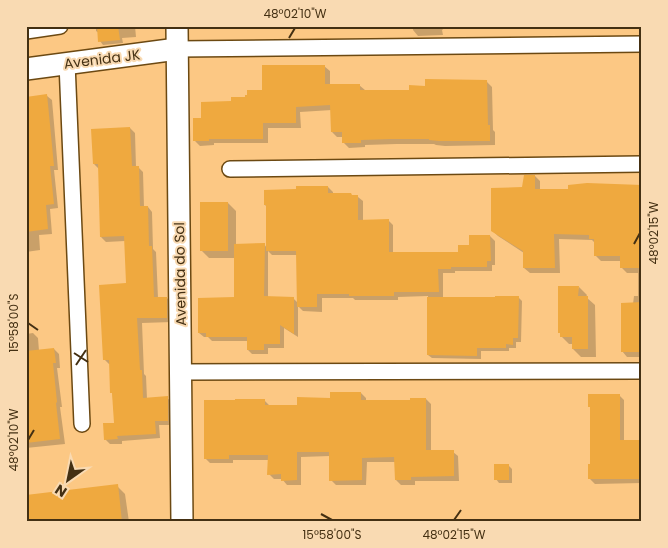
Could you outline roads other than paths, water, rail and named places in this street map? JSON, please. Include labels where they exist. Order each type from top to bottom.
[{"type":"street","points":[[26,31],[60,26]]},
{"type":"street","name":"Avenida do Sol","points":[[177,26],[182,522]]},
{"type":"street","points":[[177,49],[642,44]]},
{"type":"street","name":"Avenida JK","points":[[26,69],[177,49]]},
{"type":"street","points":[[67,63],[82,424]]},
{"type":"street","points":[[230,169],[642,164]]},
{"type":"street","points":[[181,372],[642,371]]}]
